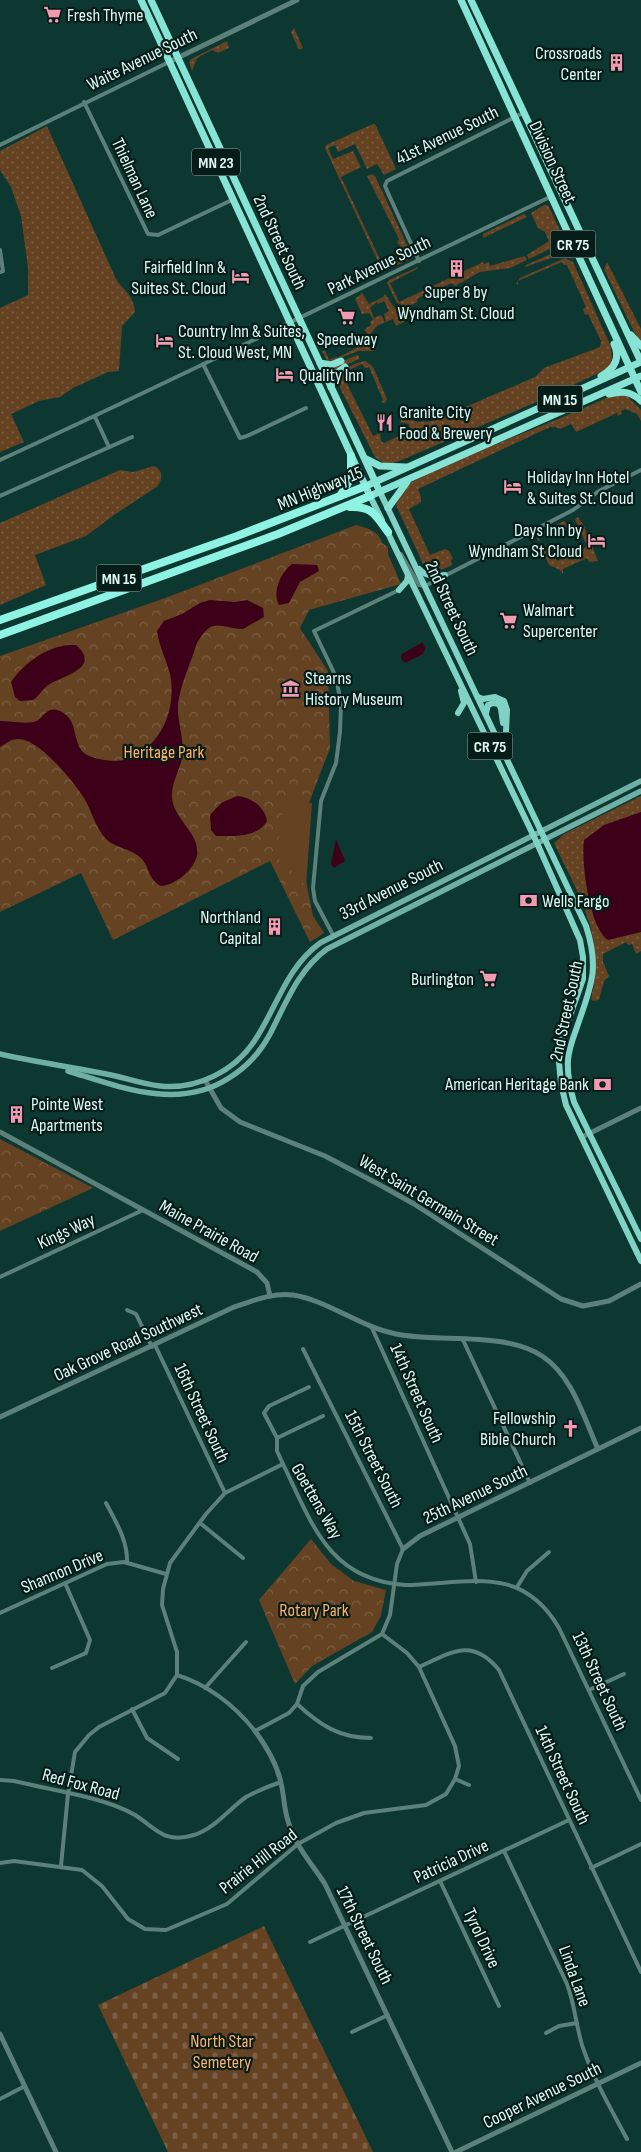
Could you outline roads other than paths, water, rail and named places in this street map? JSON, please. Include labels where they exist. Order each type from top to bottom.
[{"type":"highway","name":"2nd Street South","points":[[141,0],[292,323],[351,456]]},
{"type":"highway","name":"2nd Street South","points":[[151,0],[380,492]]},
{"type":"highway","name":"Division Street","points":[[461,0],[599,302],[630,367],[638,377],[641,392]]},
{"type":"highway","name":"Division Street","points":[[471,0],[641,362]]},
{"type":"highway","points":[[584,388],[609,371],[617,358],[616,348],[602,318],[599,302]]},
{"type":"highway","points":[[626,329],[641,346]]},
{"type":"highway","name":"MN Highway 15","points":[[0,620],[237,536],[376,482],[641,362]]},
{"type":"highway","points":[[320,363],[331,365],[343,364],[334,375],[331,387]]},
{"type":"highway","name":"MN Highway 15","points":[[0,635],[241,548],[343,507],[638,377]]},
{"type":"highway","points":[[599,395],[626,392],[641,401]]},
{"type":"highway","points":[[340,496],[351,478],[351,456]]},
{"type":"highway","name":"MN 23","points":[[351,456],[370,496]]},
{"type":"highway","points":[[364,458],[380,466],[409,467]]},
{"type":"highway","points":[[388,508],[411,478]]},
{"type":"highway","points":[[343,507],[361,506],[369,509],[388,532]]},
{"type":"main road","name":"2nd Street South","points":[[380,492],[586,926],[594,957],[590,988],[570,1048],[568,1061],[570,1088],[574,1102],[641,1239]]},
{"type":"main road","name":"2nd Street South","points":[[370,496],[533,835],[580,940],[583,957],[582,979],[562,1038],[559,1062],[561,1084],[566,1105],[641,1261]]},
{"type":"main road","points":[[415,565],[426,575],[445,575]]},
{"type":"main road","points":[[399,590],[407,581],[408,574]]},
{"type":"main road","points":[[399,590],[408,589],[417,592]]},
{"type":"main road","points":[[458,679],[464,703],[458,713],[468,712],[477,719]]},
{"type":"main road","points":[[478,696],[482,700],[494,696],[504,701],[507,710],[506,732],[499,704],[493,703],[488,706],[486,713]]},
{"type":"main road","name":"33rd Avenue South","points":[[205,1080],[224,1071],[247,1051],[262,1028],[292,971],[316,946],[333,935],[641,781]]},
{"type":"main road","name":"33rd Avenue South","points":[[208,1089],[238,1072],[257,1054],[269,1036],[299,978],[318,956],[340,942],[641,791]]},
{"type":"main road","points":[[0,1054],[51,1066],[144,1093],[178,1096],[208,1089]]},
{"type":"main road","points":[[51,1066],[103,1073],[161,1086],[178,1086],[205,1080]]},
{"type":"street","name":"Waite Avenue South","points":[[0,145],[84,102],[297,0]]},
{"type":"street","name":"Thielman Lane","points":[[84,102],[148,234],[158,235],[234,199]]},
{"type":"street","name":"41st Avenue South","points":[[419,261],[385,183],[524,113]]},
{"type":"street","name":"Park Avenue South","points":[[0,460],[292,323],[552,196]]},
{"type":"street","points":[[0,250],[3,267],[3,270],[0,272]]},
{"type":"street","points":[[203,364],[240,438],[306,408]]},
{"type":"street","points":[[95,417],[109,448]]},
{"type":"street","points":[[0,496],[132,437]]},
{"type":"street","points":[[398,551],[409,565],[419,585],[425,586],[573,510],[599,490],[641,470]]},
{"type":"street","points":[[333,935],[315,901],[313,888],[321,801],[336,763],[341,704],[336,677],[314,631],[399,590]]},
{"type":"street","name":"West Saint Germain Street","points":[[205,1080],[208,1089],[221,1108],[240,1122],[325,1156],[380,1185],[414,1204],[560,1299],[583,1306],[609,1301],[641,1284]]},
{"type":"street","points":[[582,1137],[641,1108]]},
{"type":"street","name":"Maine Prairie Road","points":[[0,1132],[256,1272],[267,1283],[270,1296]]},
{"type":"street","name":"Kings Way","points":[[0,1276],[143,1210]]},
{"type":"street","points":[[270,1296],[293,1295],[313,1300],[372,1328],[398,1334],[511,1342],[542,1355],[556,1368],[568,1384],[598,1449]]},
{"type":"street","name":"Oak Grove Road Southwest","points":[[0,1417],[234,1307],[270,1296]]},
{"type":"street","name":"16th Street South","points":[[127,1310],[136,1314],[154,1346],[225,1493]]},
{"type":"street","name":"14th Street South","points":[[372,1328],[470,1544],[476,1582]]},
{"type":"street","points":[[463,1340],[530,1483]]},
{"type":"street","name":"15th Street South","points":[[303,1348],[404,1549]]},
{"type":"street","points":[[282,1464],[277,1451],[277,1438],[264,1413],[269,1406],[309,1387]]},
{"type":"street","points":[[277,1438],[323,1416]]},
{"type":"street","name":"25th Avenue South","points":[[404,1549],[420,1536],[641,1428]]},
{"type":"street","name":"Goettens Way","points":[[177,1675],[178,1652],[162,1605],[166,1574],[170,1563],[225,1493],[282,1464],[319,1538],[336,1558],[361,1574],[394,1585],[476,1582],[505,1583],[517,1587]]},
{"type":"street","points":[[106,1503],[125,1541],[128,1553],[127,1563]]},
{"type":"street","points":[[200,1523],[243,1558]]},
{"type":"street","points":[[61,1866],[68,1794],[75,1752],[89,1735],[99,1727],[165,1693],[177,1675],[205,1688],[234,1709],[255,1731],[289,1713],[297,1704],[303,1686],[318,1672],[382,1634],[390,1615],[397,1564],[404,1549]]},
{"type":"street","points":[[517,1587],[527,1571],[549,1552]]},
{"type":"street","name":"Shannon Drive","points":[[0,1613],[107,1564],[127,1563],[166,1574]]},
{"type":"street","points":[[52,1668],[86,1653],[90,1640],[65,1583]]},
{"type":"street","name":"13th Street South","points":[[517,1587],[540,1601],[551,1614],[641,1800]]},
{"type":"street","points":[[382,1634],[407,1653],[420,1666],[455,1746],[459,1766],[455,1779],[469,1785]]},
{"type":"street","points":[[205,1688],[246,1642]]},
{"type":"street","name":"14th Street South","points":[[420,1666],[456,1650],[475,1651],[489,1658],[499,1670],[641,1972]]},
{"type":"street","points":[[589,1690],[624,1674]]},
{"type":"street","points":[[297,1704],[314,1719],[332,1730],[352,1738],[371,1738]]},
{"type":"street","points":[[132,1709],[147,1738],[178,1759]]},
{"type":"street","name":"17th Street South","points":[[255,1731],[267,1750],[281,1782],[288,1821],[298,1844],[325,1884],[452,2152]]},
{"type":"street","name":"Prairie Hill Road","points":[[0,1863],[14,1860],[82,1870],[102,1886],[128,1918],[145,1929],[166,1930],[227,1904],[298,1844],[336,1823],[364,1813],[426,1806],[446,1794],[455,1779]]},
{"type":"street","name":"Red Fox Road","points":[[0,1780],[14,1781],[109,1803],[136,1816],[154,1831],[174,1838],[187,1837],[202,1832],[248,1796],[281,1782]]},
{"type":"street","name":"Patricia Drive","points":[[310,1942],[569,1820]]},
{"type":"street","points":[[591,1868],[641,1844]]},
{"type":"street","name":"Linda Lane","points":[[504,1851],[567,1984],[574,2001],[582,2046],[597,2084],[626,2139]]},
{"type":"street","name":"Tyrol Drive","points":[[440,1881],[499,2006]]},
{"type":"street","points":[[352,2032],[388,2015]]},
{"type":"street","points":[[546,2033],[559,2026],[577,2023]]},
{"type":"street","points":[[0,2034],[56,2152]]},
{"type":"street","name":"Cooper Avenue South","points":[[456,2152],[641,2063]]},
{"type":"street","points":[[0,2099],[25,2086]]},
{"type":"place","name":"Fresh Thyme","points":[[53,15]]},
{"type":"place","name":"Crossroads Center","points":[[616,63]]},
{"type":"place","name":"Super 8 by Wyndham St. Cloud","points":[[456,269]]},
{"type":"place","name":"Fairfield Inn & Suites St. Cloud","points":[[240,277]]},
{"type":"place","name":"Speedway","points":[[347,316]]},
{"type":"place","name":"Country Inn & Suites, St. Cloud West, MN","points":[[164,341]]},
{"type":"place","name":"Quality Inn","points":[[285,375]]},
{"type":"place","name":"Granite City Food & Brewery","points":[[385,422]]},
{"type":"place","name":"Holiday Inn Hotel & Suites St. Cloud","points":[[513,487]]},
{"type":"place","name":"Days Inn by Wyndham St Cloud","points":[[596,540]]},
{"type":"place","name":"Walmart Supercenter","points":[[509,620]]},
{"type":"place","name":"Stearns History Museum","points":[[291,688]]},
{"type":"place","name":"Wells Fargo","points":[[528,901]]},
{"type":"place","name":"Northland Capital","points":[[275,927]]},
{"type":"place","name":"Burlington","points":[[488,979]]},
{"type":"place","name":"American Heritage Bank","points":[[603,1084]]},
{"type":"place","name":"Pointe West Apartments","points":[[17,1114]]},
{"type":"place","name":"Fellowship Bible Church","points":[[570,1428]]},
{"type":"park label","name":"Heritage Park","points":[[164,752]]},
{"type":"park label","name":"Rotary Park","points":[[314,1610]]},
{"type":"park label","name":"North Star Semetery","points":[[222,2051]]}]
